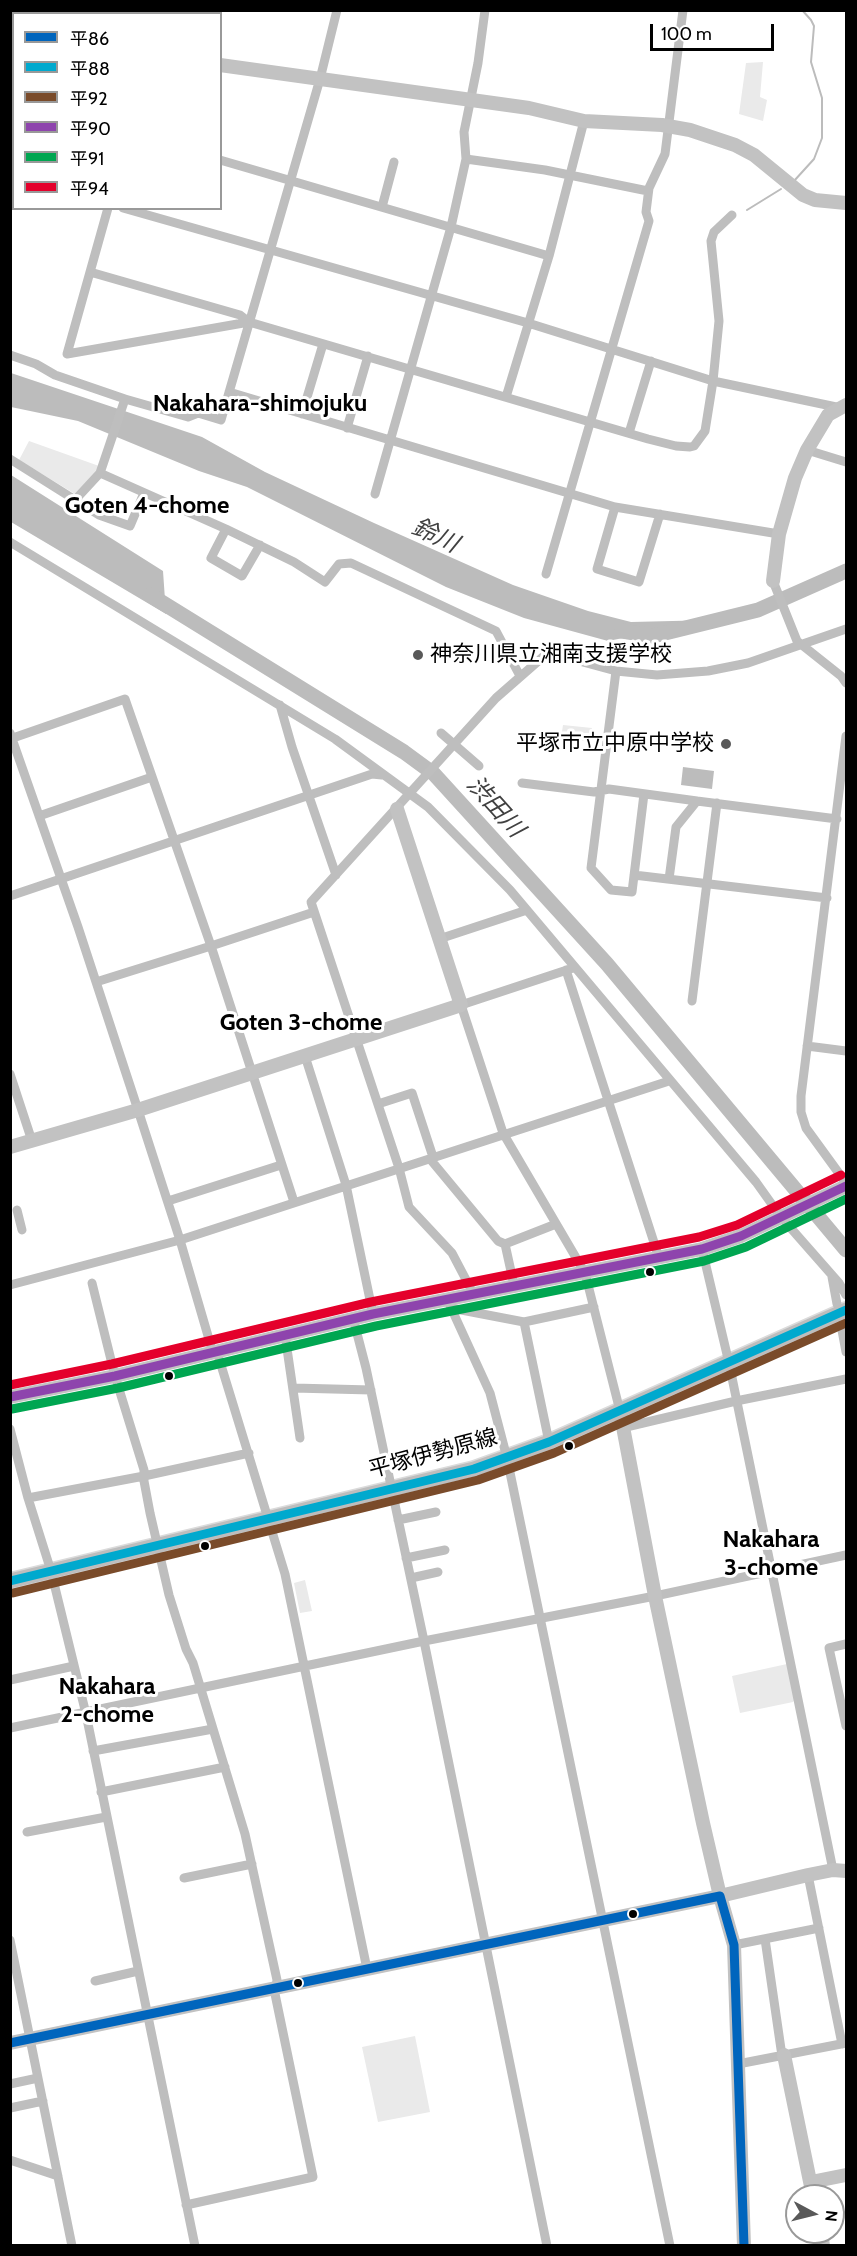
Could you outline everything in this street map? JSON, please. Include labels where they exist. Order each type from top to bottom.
[{"type":"main road","name":"平塚伊勢原線","points":[[10,1581],[474,1469],[549,1442],[620,1411],[729,1363],[842,1307]]},
{"type":"street","points":[[10,355],[36,364],[55,375],[125,399],[188,417],[198,413],[221,420],[320,79],[337,10]]},
{"type":"street","points":[[375,494],[451,227],[466,159],[464,132],[485,10]]},
{"type":"street","points":[[546,573],[649,221],[646,212],[648,192],[664,154],[683,10]]},
{"type":"street","points":[[222,65],[529,108],[584,121],[668,125],[690,130],[745,150],[771,166],[803,195],[815,200],[846,203]]},
{"type":"street","points":[[506,397],[549,256],[584,121]]},
{"type":"street","points":[[466,159],[571,176],[648,192]]},
{"type":"street","points":[[222,161],[549,256]]},
{"type":"street","points":[[382,207],[394,162]]},
{"type":"street","points":[[107,210],[67,354],[249,322]]},
{"type":"street","points":[[130,210],[528,323],[713,381],[844,407]]},
{"type":"street","points":[[90,272],[240,315],[249,322],[322,344],[629,433],[676,446],[690,447],[694,446],[705,431],[713,381],[719,321],[711,241],[721,223],[732,215]]},
{"type":"street","points":[[302,414],[322,344]]},
{"type":"street","points":[[347,428],[368,356]]},
{"type":"street","points":[[629,433],[651,361]]},
{"type":"street","points":[[228,392],[615,507],[779,534]]},
{"type":"street","points":[[76,500],[100,473],[125,399]]},
{"type":"street","points":[[844,407],[828,415],[807,450],[795,478],[779,534],[773,581],[798,643],[842,676],[846,683]]},
{"type":"street","points":[[807,450],[846,462]]},
{"type":"street","points":[[10,459],[99,514],[130,525],[144,493]]},
{"type":"street","points":[[100,473],[260,545],[294,562],[325,582],[339,564],[351,563],[496,631],[520,676]]},
{"type":"street","points":[[182,508],[187,498]]},
{"type":"street","points":[[615,507],[597,569],[639,582],[660,514]]},
{"type":"street","points":[[226,529],[211,558],[242,576],[260,545]]},
{"type":"street","points":[[10,542],[335,739],[428,807],[510,890],[570,969],[756,1182],[846,1295]]},
{"type":"street","points":[[473,1293],[452,1253],[409,1207],[399,1168],[311,902],[453,745],[520,676],[544,656],[557,655],[616,672],[657,675],[708,671],[747,663],[798,643],[846,629]]},
{"type":"street","points":[[616,672],[591,868],[611,890],[632,892],[644,794]]},
{"type":"street","points":[[294,1202],[211,946],[124,699],[11,737],[138,1110],[249,1453],[285,1574],[367,1969]]},
{"type":"street","points":[[280,705],[336,875]]},
{"type":"street","points":[[441,733],[480,766]]},
{"type":"street","points":[[10,1397],[115,1376],[353,1318],[449,1304],[473,1293],[514,1284],[585,1273],[702,1249],[741,1236],[846,1186],[806,1128],[801,1112],[807,1046],[845,765],[846,736]]},
{"type":"street","points":[[10,896],[372,774],[385,775]]},
{"type":"street","points":[[39,816],[152,777]]},
{"type":"street","points":[[522,783],[594,792],[609,789],[837,819]]},
{"type":"street","points":[[669,879],[676,827],[697,801]]},
{"type":"street","points":[[692,1001],[717,803]]},
{"type":"street","points":[[397,809],[502,1133],[585,1273],[620,1411],[655,1596],[720,1896],[734,1945],[744,2246]]},
{"type":"street","points":[[634,874],[827,898]]},
{"type":"street","points":[[439,939],[527,910]]},
{"type":"street","points":[[96,982],[314,912]]},
{"type":"street","points":[[10,1147],[138,1110],[570,969]]},
{"type":"street","points":[[570,969],[608,1100],[658,1258]]},
{"type":"street","points":[[807,1046],[846,1051]]},
{"type":"street","points":[[305,1056],[346,1185],[373,1314]]},
{"type":"street","points":[[10,1074],[32,1141]]},
{"type":"street","points":[[10,1285],[180,1240],[502,1133],[669,1081]]},
{"type":"street","points":[[378,1104],[412,1093],[431,1158],[498,1241],[505,1244],[556,1224]]},
{"type":"street","points":[[168,1202],[281,1165]]},
{"type":"street","points":[[505,1244],[514,1284]]},
{"type":"street","points":[[10,2043],[840,1870],[771,1571],[729,1363],[702,1249]]},
{"type":"street","points":[[832,1275],[842,1307]]},
{"type":"street","points":[[92,1283],[115,1376],[144,1470],[157,1545],[169,1595],[245,1834],[277,1980],[275,1988],[313,2177],[186,2205]]},
{"type":"street","points":[[449,1304],[524,1322],[594,1307]]},
{"type":"street","points":[[449,1304],[490,1393],[507,1458],[670,2246]]},
{"type":"street","points":[[353,1318],[371,1390],[411,1578],[547,2246]]},
{"type":"street","points":[[524,1322],[549,1442]]},
{"type":"street","points":[[841,1325],[846,1352]]},
{"type":"street","points":[[285,1335],[300,1438]]},
{"type":"street","points":[[622,1428],[736,1401],[846,1379]]},
{"type":"street","points":[[294,1388],[371,1390]]},
{"type":"street","points":[[10,1429],[28,1498],[51,1570],[86,1713],[195,2246]]},
{"type":"street","points":[[28,1498],[249,1453]]},
{"type":"street","points":[[398,1520],[436,1512]]},
{"type":"street","points":[[406,1558],[445,1550]]},
{"type":"street","points":[[10,1728],[846,1555]]},
{"type":"street","points":[[411,1578],[438,1572]]},
{"type":"street","points":[[846,1644],[829,1648],[846,1726]]},
{"type":"street","points":[[10,1680],[74,1666]]},
{"type":"street","points":[[93,1751],[213,1729]]},
{"type":"street","points":[[101,1792],[225,1767]]},
{"type":"street","points":[[27,1832],[106,1817]]},
{"type":"street","points":[[184,1878],[252,1864]]},
{"type":"street","points":[[738,2064],[844,2044],[808,1875]]},
{"type":"street","points":[[734,1945],[819,1928]]},
{"type":"street","points":[[765,1939],[783,2055],[811,2184]]},
{"type":"street","points":[[10,1941],[72,2246]]},
{"type":"street","points":[[94,1981],[138,1971]]},
{"type":"street","points":[[10,2084],[38,2078]]},
{"type":"street","points":[[10,2108],[43,2101]]},
{"type":"street","points":[[10,2160],[58,2176]]},
{"type":"street","points":[[824,2184],[846,2175]]},
{"type":"shaded area","points":[[763,62],[760,97],[767,100],[763,121],[739,114],[746,63]]},
{"type":"shaded area","points":[[11,373],[202,437],[265,472],[513,585],[588,611],[631,622],[714,620],[608,641],[524,618],[446,587],[247,487],[199,471],[78,421],[11,407]]},
{"type":"shaded area","points":[[29,441],[99,466],[93,477],[75,494],[19,460]]},
{"type":"shaded area","points":[[11,475],[163,571],[166,614],[11,522]]},
{"type":"shaded area","points":[[563,725],[592,728],[591,742],[561,738]]},
{"type":"shaded area","points":[[683,767],[714,771],[712,789],[681,785]]},
{"type":"shaded area","points":[[305,1580],[312,1611],[300,1613],[294,1583]]},
{"type":"shaded area","points":[[787,1664],[795,1699],[793,1702],[740,1713],[732,1676]]},
{"type":"shaded area","points":[[415,2036],[430,2112],[378,2122],[362,2047]]},
{"type":"waterway","points":[[794,181],[814,159],[822,138],[822,98],[811,62],[814,26],[802,10]]},
{"type":"waterway","points":[[747,210],[781,189]]},
{"type":"waterway","name":"鈴川","points":[[622,631],[653,636],[758,610],[846,571]]},
{"type":"waterway","name":"渋田川","points":[[150,595],[404,752],[434,774],[607,964],[846,1250]]},
{"type":"transit line","name":"平94","points":[[10,1385],[112,1364],[371,1302],[699,1237],[737,1225],[841,1175]]},
{"type":"transit line","name":"平90","points":[[10,1397],[115,1376],[373,1314],[702,1249],[741,1236],[846,1186]]},
{"type":"transit line","name":"平91","points":[[12,1409],[118,1388],[376,1326],[704,1261],[746,1247],[846,1199]]},
{"type":"transit line","name":"平88","points":[[10,1581],[474,1469],[549,1442],[846,1310]]},
{"type":"transit line","name":"平92","points":[[13,1593],[478,1480],[554,1453],[846,1323]]},
{"type":"transit line","name":"平86","points":[[720,1896],[734,1945],[744,2246]]},
{"type":"transit line","name":"平86","points":[[10,2043],[720,1896]]},
{"type":"place","name":"神奈川県立湘南支援学校","points":[[418,655]]},
{"type":"place","name":"平塚市立中原中学校","points":[[726,744]]},
{"type":"district","name":"Nakahara-shimojuku","points":[[260,404]]},
{"type":"district","name":"Goten 4-chome","points":[[147,506]]},
{"type":"district","name":"Goten 3-chome","points":[[301,1023]]},
{"type":"district","name":"Nakahara 3-chome","points":[[771,1554]]},
{"type":"district","name":"Nakahara 2-chome","points":[[107,1701]]}]
